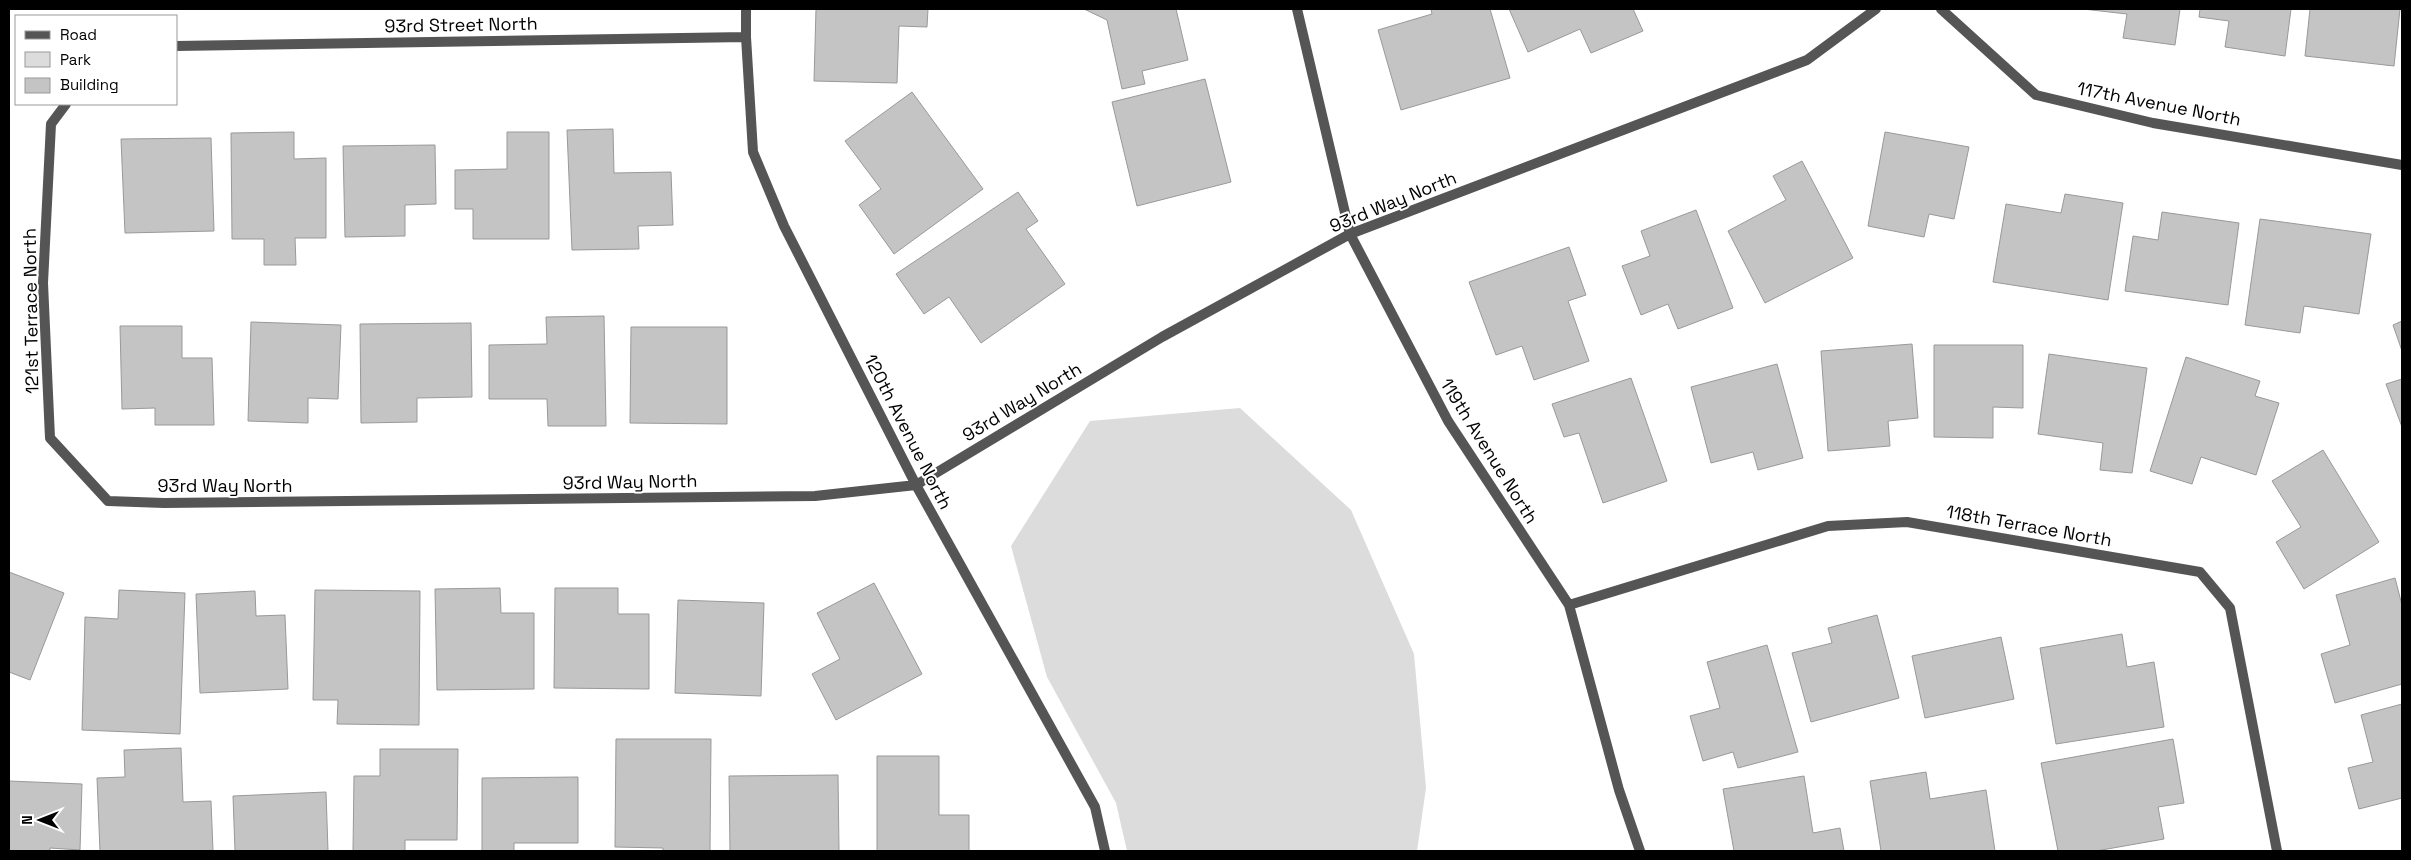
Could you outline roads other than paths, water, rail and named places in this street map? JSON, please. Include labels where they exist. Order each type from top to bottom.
[{"type":"street","name":"120th Avenue North","points":[[746,9],[753,152],[784,226],[916,485],[1095,807],[1105,851]]},
{"type":"street","name":"119th Avenue North","points":[[1297,9],[1350,234],[1448,421],[1569,605],[1619,790],[1640,851]]},
{"type":"street","name":"93rd Way North","points":[[108,501],[164,504],[815,496],[916,485],[1162,337],[1350,234],[1807,60],[1876,9]]},
{"type":"street","name":"117th Avenue North","points":[[1941,9],[2036,95],[2153,123],[2402,164]]},
{"type":"street","name":"93rd Street North","points":[[178,46],[746,37]]},
{"type":"street","name":"121st Terrace North","points":[[65,105],[51,124],[44,263],[50,438],[108,501]]},
{"type":"street","name":"118th Terrace North","points":[[1569,605],[1828,526],[1898,522],[2200,572],[2230,608],[2277,851]]}]
